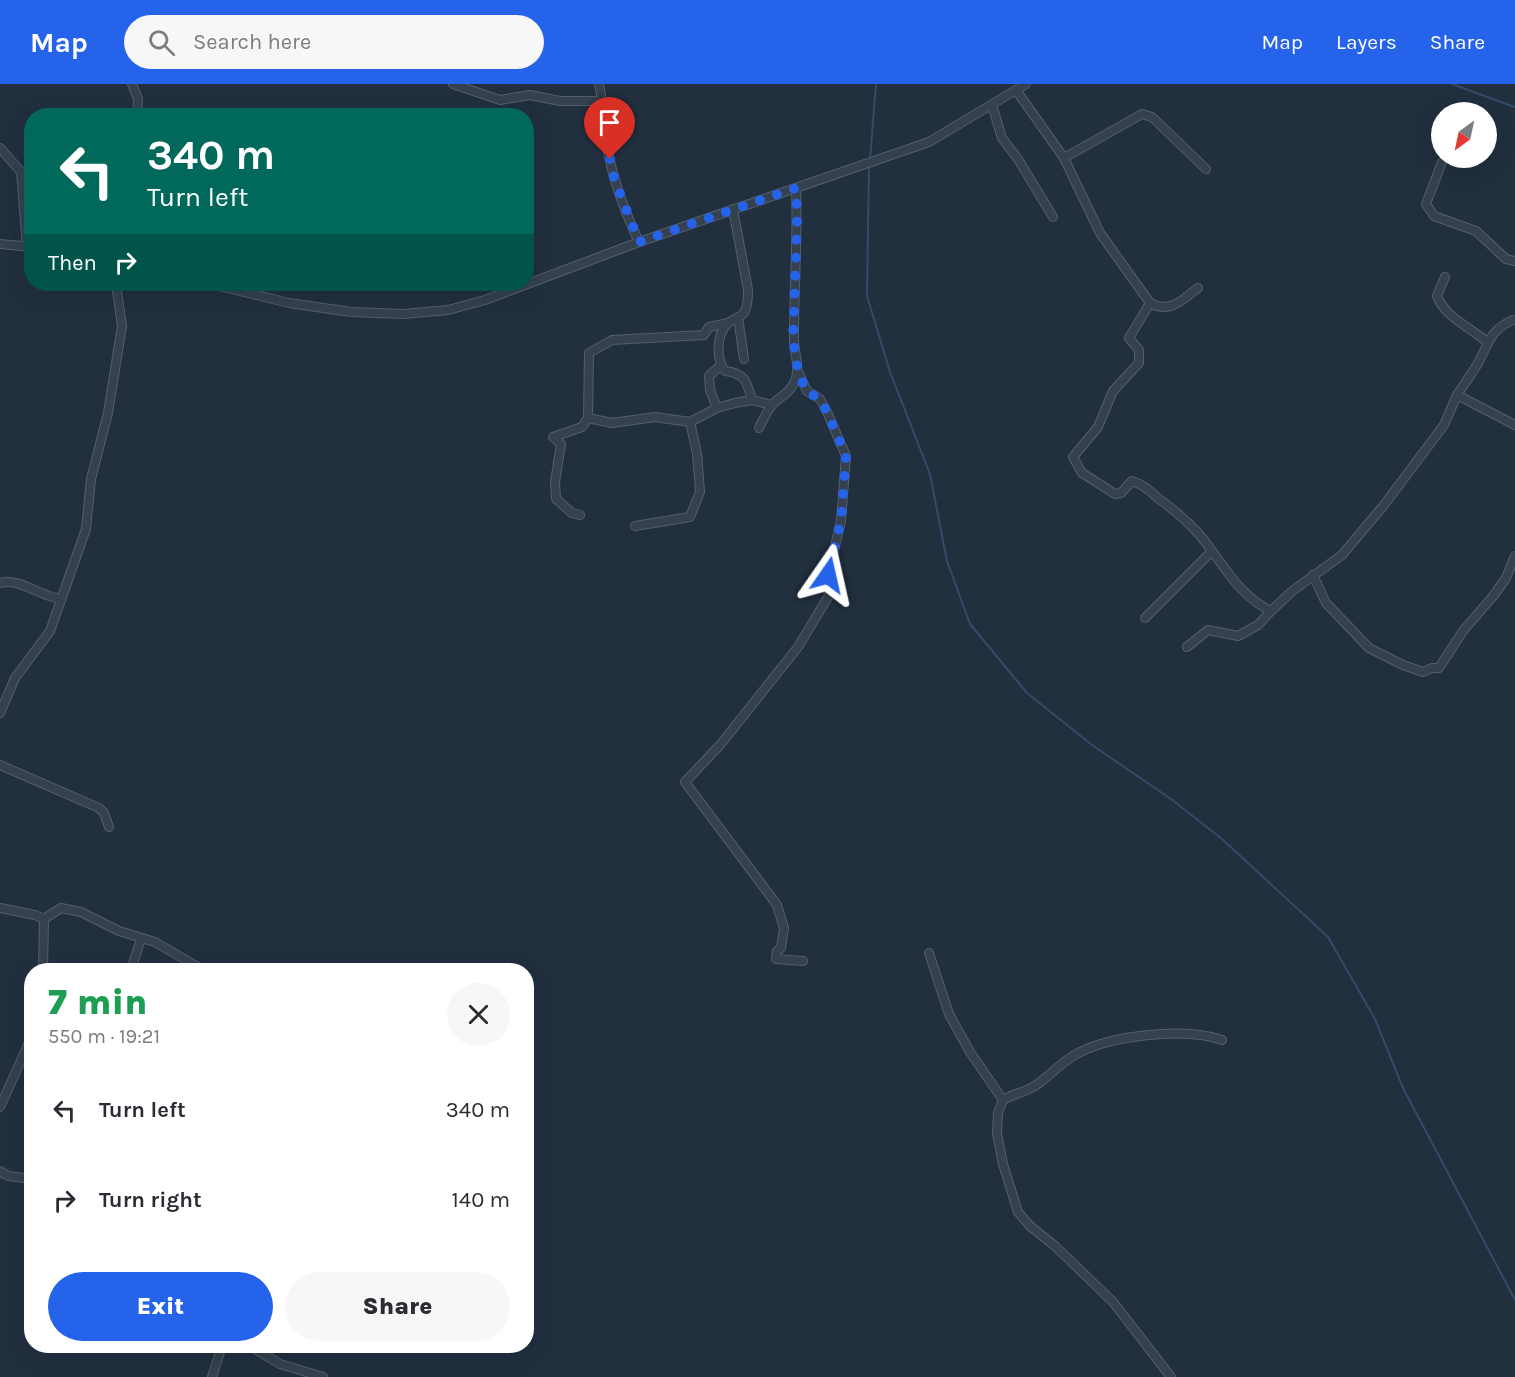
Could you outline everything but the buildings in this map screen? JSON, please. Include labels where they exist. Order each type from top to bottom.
[{"type":"street","points":[[132,84],[138,99],[137,108]]},
{"type":"street","points":[[453,84],[500,100],[530,95],[560,101],[603,101]]},
{"type":"street","points":[[599,84],[603,101],[606,140],[614,178],[639,242]]},
{"type":"street","points":[[534,282],[639,242],[929,142],[1026,84]]},
{"type":"street","points":[[1016,90],[1064,158],[1100,233],[1150,303],[1159,308],[1172,308],[1198,288]]},
{"type":"street","points":[[992,105],[1002,138],[1018,159],[1053,217]]},
{"type":"street","points":[[1064,158],[1142,114],[1152,117],[1206,169]]},
{"type":"street","points":[[0,148],[21,172],[24,200]]},
{"type":"street","points":[[1440,168],[1426,204],[1434,216],[1476,231],[1506,259],[1515,261]]},
{"type":"street","points":[[796,188],[793,339],[798,372],[807,392],[820,399],[846,456],[841,521],[828,575],[831,592],[798,647],[720,745],[685,782],[777,905],[784,928],[781,948],[777,951],[776,959],[803,961]]},
{"type":"street","points":[[580,515],[572,513],[556,500],[555,482],[561,444],[554,437],[582,427],[588,418],[588,353],[612,340],[704,335],[709,327],[728,323],[745,312],[748,290],[733,209]]},
{"type":"street","points":[[0,244],[24,246]]},
{"type":"street","points":[[1446,277],[1437,296],[1445,313],[1472,328],[1487,342]]},
{"type":"street","points":[[0,713],[15,678],[50,632],[86,529],[91,479],[108,412],[122,326],[117,291]]},
{"type":"street","points":[[240,291],[289,303],[377,314],[448,310],[509,291]]},
{"type":"street","points":[[1150,303],[1130,338],[1139,351],[1139,363],[1113,391],[1098,428],[1073,457],[1082,473],[1115,494],[1120,493],[1132,481],[1139,483],[1197,532],[1238,586],[1256,604],[1271,611]]},
{"type":"street","points":[[738,317],[744,359]]},
{"type":"street","points":[[1187,647],[1208,630],[1238,636],[1258,625],[1313,575],[1342,555],[1384,505],[1444,425],[1457,395],[1478,364],[1487,342],[1500,325],[1513,320]]},
{"type":"street","points":[[728,323],[723,330],[717,353],[725,371],[736,372],[745,379],[752,400]]},
{"type":"street","points":[[717,408],[708,381],[709,376],[721,365]]},
{"type":"street","points":[[759,428],[772,405],[786,394],[794,383],[798,372]]},
{"type":"street","points":[[1457,395],[1515,425]]},
{"type":"street","points":[[588,418],[612,423],[655,417],[690,422],[717,408],[752,400],[772,405]]},
{"type":"street","points":[[635,526],[690,517],[700,492],[697,453],[690,422]]},
{"type":"street","points":[[1145,618],[1212,551]]},
{"type":"street","points":[[1313,575],[1326,603],[1369,648],[1423,672],[1439,668],[1463,631],[1500,586],[1515,556]]},
{"type":"street","points":[[0,583],[15,583],[47,597],[61,599]]},
{"type":"street","points":[[0,765],[99,808],[104,813],[109,827]]},
{"type":"street","points":[[0,908],[44,919]]},
{"type":"street","points":[[44,919],[61,908],[81,912],[141,939],[155,942],[193,963]]},
{"type":"street","points":[[43,963],[44,919]]},
{"type":"street","points":[[133,963],[141,939]]},
{"type":"street","points":[[929,953],[950,1014],[970,1052],[1003,1100]]},
{"type":"street","points":[[1171,1377],[1113,1302],[1054,1246],[1030,1227],[1018,1212],[1003,1164],[997,1134],[998,1113],[1003,1100],[1036,1085],[1075,1055],[1104,1044],[1128,1038],[1189,1033],[1222,1040]]},
{"type":"street","points":[[0,1107],[24,1054]]},
{"type":"street","points":[[0,1171],[8,1176],[24,1178]]},
{"type":"street","points":[[212,1377],[220,1353]]},
{"type":"street","points":[[262,1353],[280,1364],[323,1377]]},
{"type":"waterway","points":[[870,159],[876,84]]},
{"type":"waterway","points":[[1452,84],[1515,107]]},
{"type":"waterway","points":[[869,165],[867,296],[890,372],[930,474],[947,561],[970,624],[1027,693],[1092,745],[1171,799],[1222,839],[1328,937],[1375,1019],[1403,1088],[1515,1300]]},
{"type":"route","points":[[610,159],[614,178],[639,242],[796,188],[796,287],[793,339],[798,372],[807,392],[820,399],[846,456],[841,521],[828,575]]}]
